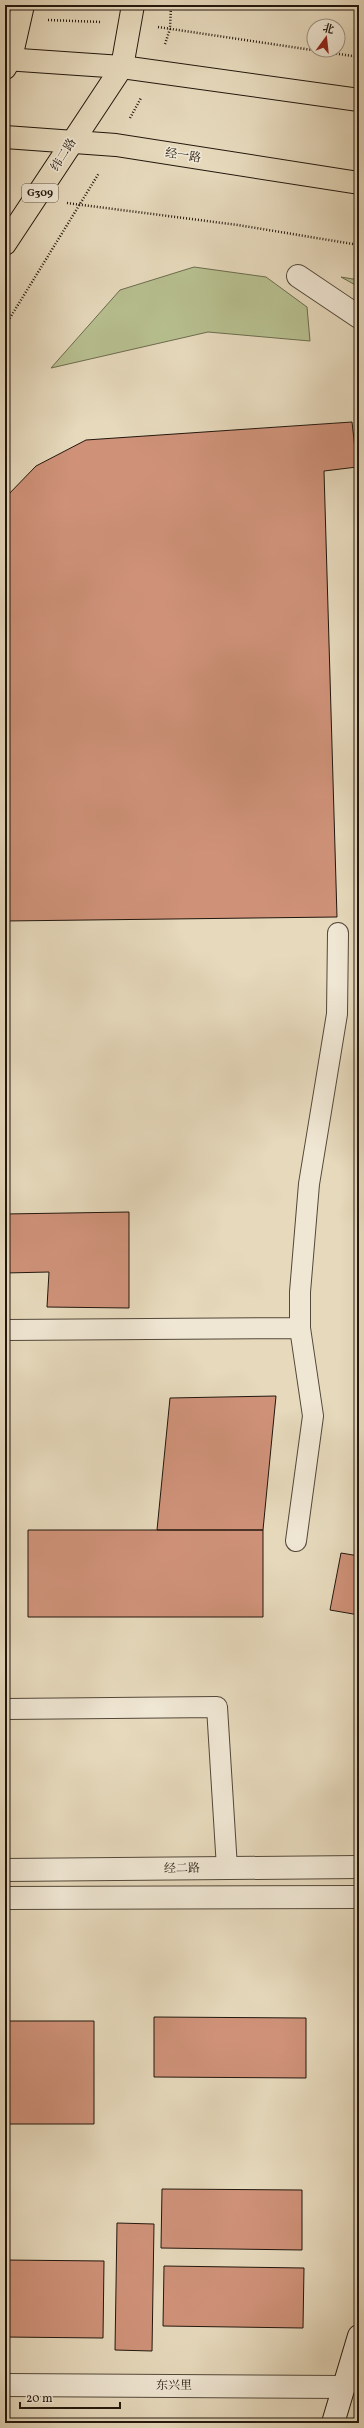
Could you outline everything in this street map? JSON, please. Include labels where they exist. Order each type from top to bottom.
[{"type":"main road","points":[[21,12],[7,62],[122,67],[359,100]]},
{"type":"main road","name":"G309","points":[[122,67],[132,14]]},
{"type":"main road","name":"纬二路","points":[[5,244],[34,203],[72,141],[122,67]]},
{"type":"main road","name":"经一路","points":[[5,137],[116,145],[359,184]]},
{"type":"street","points":[[298,276],[359,317]]},
{"type":"street","name":"经二路","points":[[5,1870],[359,1867]]},
{"type":"street","points":[[5,1898],[359,1896]]},
{"type":"street","points":[[333,2423],[359,2336]]},
{"type":"street","name":"东兴里","points":[[5,2385],[344,2387]]},
{"type":"lane","points":[[296,1541],[313,1416],[300,1328],[300,1292],[309,1184],[337,1014],[338,933]]},
{"type":"lane","points":[[5,1330],[300,1328]]},
{"type":"lane","points":[[5,1709],[217,1707],[227,1868]]},
{"type":"path","points":[[21,12],[132,14],[359,57]]},
{"type":"path","points":[[34,203],[81,203],[359,245]]},
{"type":"green space","points":[[194,267],[266,277],[307,307],[310,341],[208,332],[51,368],[120,290]]},
{"type":"green space","points":[[341,277],[359,280],[359,287]]},
{"type":"building","points":[[352,422],[357,467],[324,471],[337,917],[5,921],[5,498],[36,466],[86,440]]},
{"type":"building","points":[[129,1212],[129,1308],[47,1307],[49,1272],[5,1273],[5,1214]]},
{"type":"building","points":[[276,1396],[263,1530],[157,1530],[170,1398]]},
{"type":"building","points":[[28,1530],[263,1530],[263,1617],[28,1617]]},
{"type":"building","points":[[341,1553],[359,1556],[359,1615],[330,1610]]},
{"type":"building","points":[[154,2017],[306,2018],[306,2078],[154,2077]]},
{"type":"building","points":[[5,2021],[94,2021],[94,2124],[5,2124]]},
{"type":"building","points":[[162,2189],[302,2190],[302,2250],[161,2248]]},
{"type":"building","points":[[117,2223],[154,2224],[152,2351],[115,2350]]},
{"type":"building","points":[[5,2260],[104,2261],[103,2338],[5,2337]]},
{"type":"building","points":[[164,2266],[304,2268],[303,2328],[163,2326]]}]
